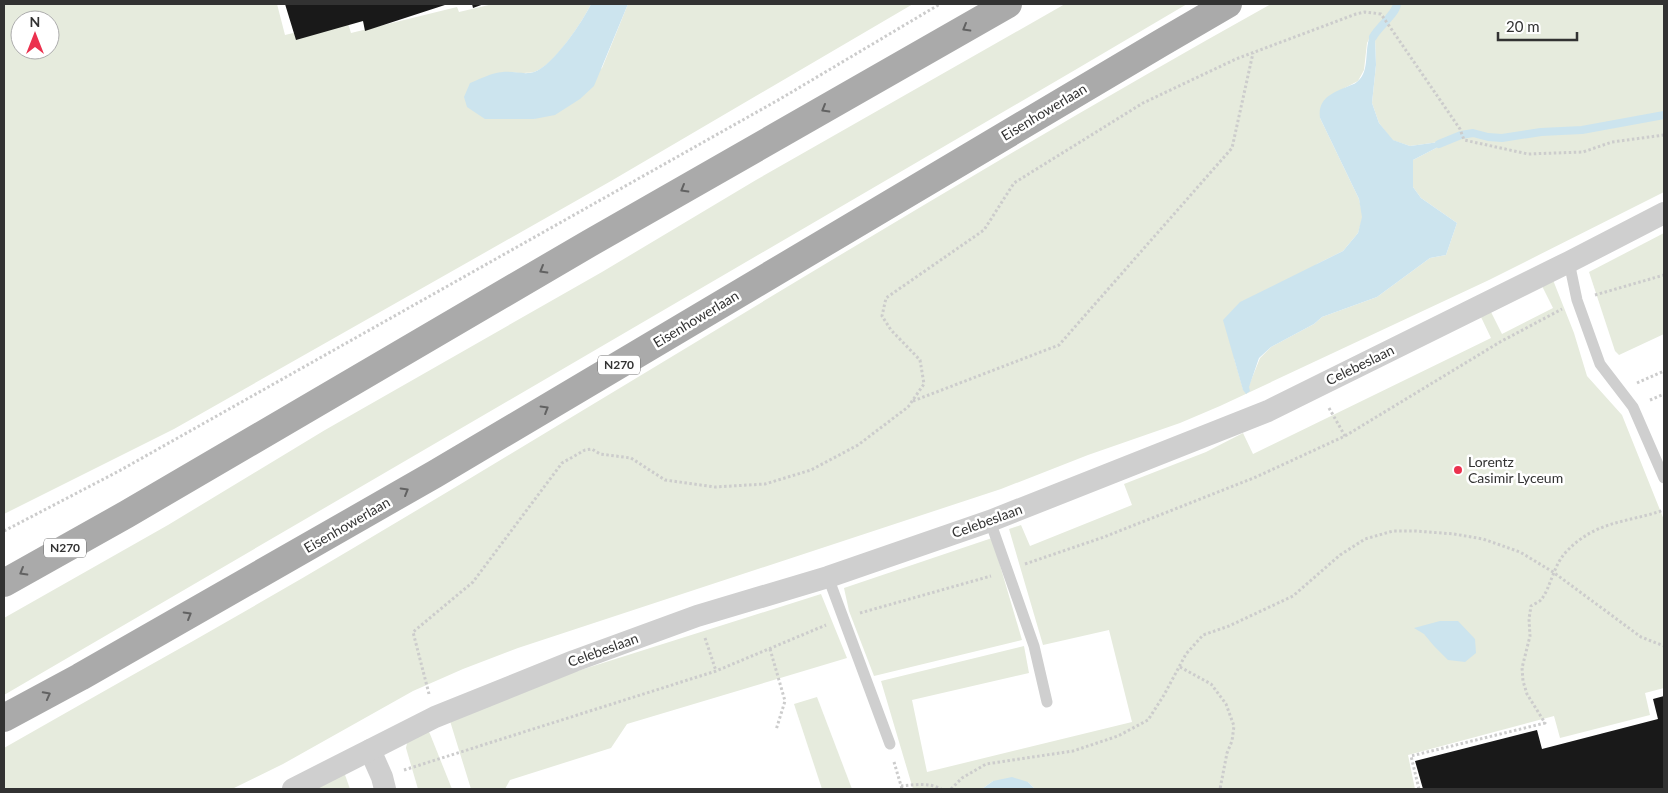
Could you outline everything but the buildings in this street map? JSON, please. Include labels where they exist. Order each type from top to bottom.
[{"type":"main road","name":"N270","points":[[4,583],[135,509],[590,243],[1008,4]]},
{"type":"main road","name":"Eisenhowerlaan","points":[[4,718],[80,677],[435,474],[1228,4]]},
{"type":"street","name":"Celebeslaan","points":[[293,789],[435,717],[574,661],[697,616],[828,577],[990,521],[1268,411],[1664,213]]},
{"type":"street","points":[[370,750],[384,783]]},
{"type":"lane","points":[[1568,262],[1577,300],[1600,364],[1633,408],[1664,478]]},
{"type":"lane","points":[[990,521],[1034,646],[1047,702]]},
{"type":"lane","points":[[828,577],[890,744]]},
{"type":"path","points":[[4,531],[119,471],[780,100],[940,4]]},
{"type":"path","points":[[435,717],[413,632],[473,582],[562,463],[585,450],[592,449],[600,454],[631,458],[665,480],[715,487],[765,484],[811,470],[858,445],[908,407],[924,384],[920,360],[892,330],[882,316],[886,298],[984,230],[1014,183],[1144,103],[1236,59],[1356,14],[1365,12],[1381,14],[1460,129],[1464,140],[1528,154],[1584,152],[1612,142],[1664,135]]},
{"type":"path","points":[[912,401],[1060,345],[1232,148],[1253,52]]},
{"type":"path","points":[[384,783],[447,755],[716,671],[844,618],[1008,570],[1104,537],[1256,478],[1345,436],[1500,342],[1577,300],[1664,275]]},
{"type":"path","points":[[1620,390],[1664,371]]},
{"type":"path","points":[[1317,387],[1345,436]]},
{"type":"path","points":[[1419,789],[1411,756],[1545,723],[1527,694],[1523,682],[1522,668],[1530,636],[1529,619],[1531,606],[1540,601],[1553,572],[1565,553],[1586,534],[1601,527],[1664,510]]},
{"type":"path","points":[[951,789],[962,778],[986,764],[1072,751],[1118,736],[1148,720],[1186,654],[1203,634],[1229,626],[1293,596],[1340,555],[1366,539],[1393,531],[1454,534],[1484,539],[1520,552],[1553,572],[1641,637],[1664,646]]},
{"type":"path","points":[[697,616],[716,671]]},
{"type":"path","points":[[770,649],[786,702],[776,730]]},
{"type":"path","points":[[1180,667],[1211,684],[1226,704],[1234,726],[1220,789]]},
{"type":"path","points":[[890,744],[901,788],[921,784],[941,789]]},
{"type":"shaded area","points":[[4,4],[277,4],[285,35],[347,20],[351,33],[457,7],[459,12],[493,4],[591,4],[567,43],[550,62],[530,73],[503,72],[534,119],[602,68],[628,4],[913,4],[611,181],[174,429],[4,514]]},
{"type":"shaded area","points":[[1065,4],[1187,4],[4,695],[4,618],[168,525],[325,430],[602,272],[756,180]]},
{"type":"shaded area","points":[[1271,4],[1664,4],[1664,192],[1489,280],[1220,406],[1180,423],[1088,455],[1001,489],[518,648],[463,669],[413,691],[283,764],[232,789],[4,789],[4,748],[307,575],[923,205]],"holes":[[[1370,37],[1375,38],[1376,65],[1372,103],[1379,123],[1392,140],[1410,146],[1439,142],[1440,146],[1413,160],[1413,187],[1421,198],[1457,223],[1446,255],[1430,258],[1377,297],[1322,317],[1314,324],[1271,347],[1260,358],[1246,393],[1243,389],[1234,358],[1317,264],[1343,251],[1358,233],[1363,217],[1359,199],[1320,118],[1339,91],[1358,81],[1364,70],[1367,43]]]},
{"type":"shaded area","points":[[1664,233],[1664,334],[1619,355],[1615,351],[1589,272]]},
{"type":"shaded area","name":"Lorentz Casimir Lyceum","points":[[1553,280],[1574,333],[1587,376],[1622,415],[1664,520],[1664,688],[1645,693],[1650,715],[1560,738],[1554,716],[1408,755],[1415,789],[1035,789],[1028,782],[993,781],[982,789],[913,789],[881,681],[1024,646],[1029,673],[912,700],[927,772],[1132,722],[1109,630],[1043,645],[1009,529],[1021,525],[1030,546],[1132,505],[1124,484],[1206,452],[1243,433],[1253,454],[1491,338],[1481,317],[1491,312],[1502,334],[1553,308],[1542,286]]},
{"type":"shaded area","points":[[992,538],[1022,640],[874,676],[849,611],[844,588]]},
{"type":"shaded area","points":[[821,594],[847,658],[627,724],[611,748],[510,780],[505,789],[471,789],[450,721],[568,674]]},
{"type":"shaded area","points":[[817,697],[852,789],[822,789],[794,704]]},
{"type":"shaded area","points":[[428,730],[452,789],[418,789],[406,748],[407,743]]},
{"type":"shaded area","points":[[344,772],[350,789],[311,789]]},
{"type":"water","points":[[591,4],[628,4],[594,86],[580,99],[555,115],[534,119],[485,119],[467,107],[464,97],[470,83],[499,73],[527,73],[542,68],[558,52]]},
{"type":"water","points":[[1370,36],[1375,38],[1376,65],[1372,103],[1379,123],[1393,140],[1410,146],[1439,142],[1440,146],[1413,160],[1413,187],[1421,198],[1457,223],[1446,255],[1430,258],[1377,297],[1322,317],[1314,324],[1271,347],[1259,358],[1249,387],[1250,391],[1246,394],[1243,390],[1223,320],[1240,302],[1343,251],[1358,233],[1362,217],[1359,199],[1320,118],[1320,111],[1321,105],[1328,96],[1355,83],[1362,77]]},
{"type":"water","points":[[1440,621],[1458,621],[1475,639],[1476,653],[1465,662],[1448,660],[1424,634],[1414,628]]},
{"type":"water","points":[[1012,777],[1028,782],[1035,789],[982,789],[993,781]]},
{"type":"waterway","points":[[1373,37],[1394,12],[1397,4]]},
{"type":"waterway","points":[[1439,144],[1461,135],[1473,133],[1502,138],[1541,132],[1582,130],[1664,115]]},
{"type":"place","name":"Lorentz Casimir Lyceum","points":[[1458,470]]}]
